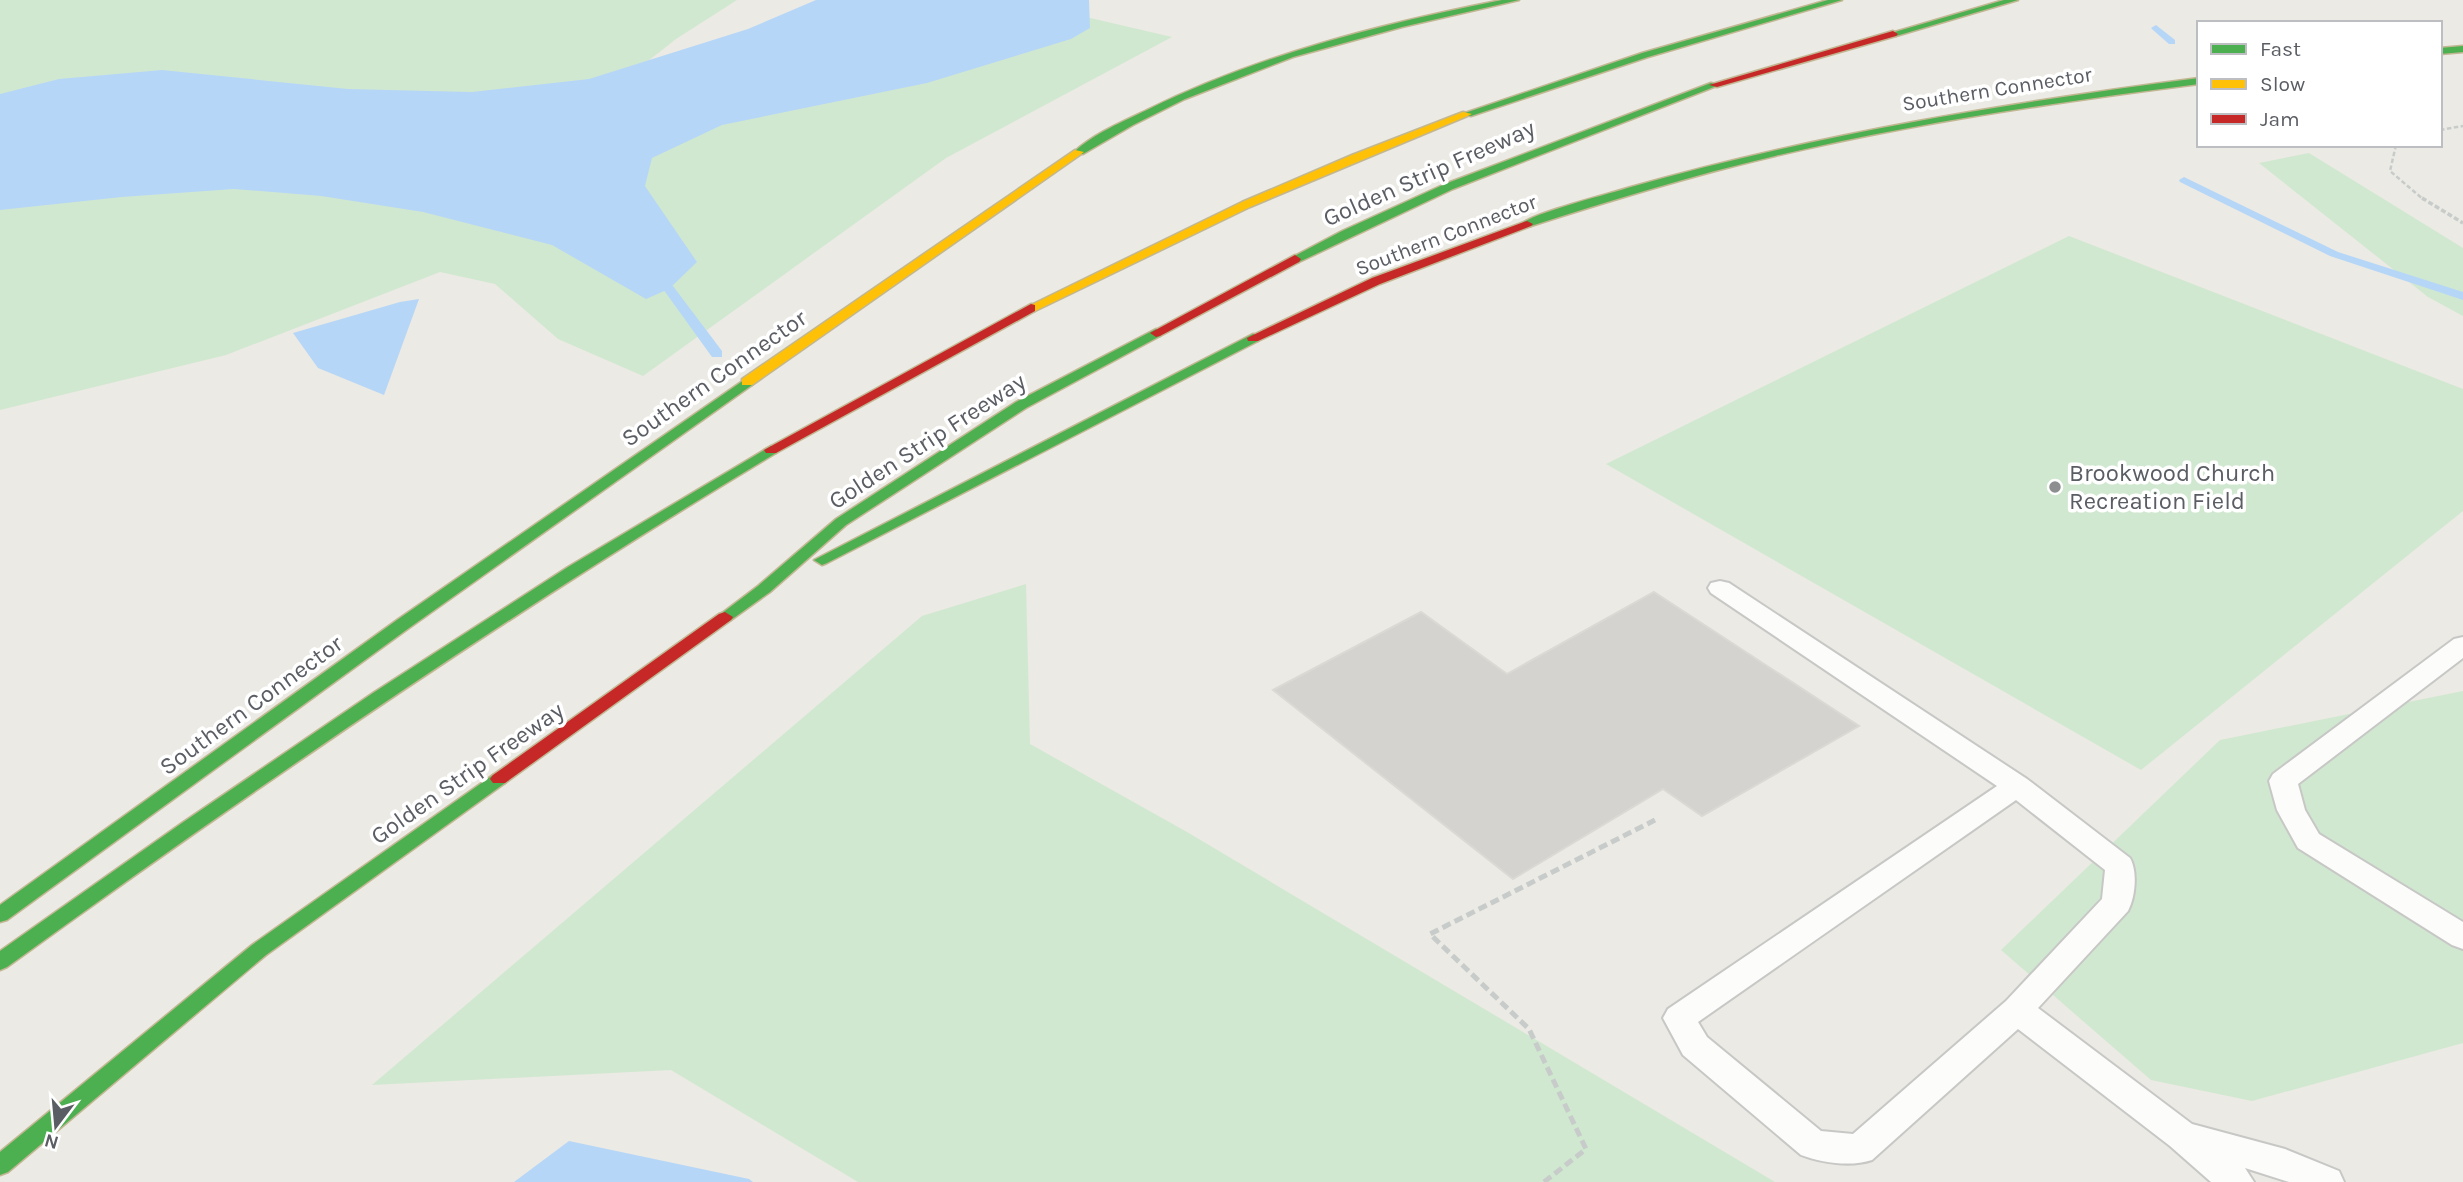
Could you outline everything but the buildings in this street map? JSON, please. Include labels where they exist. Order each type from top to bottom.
[{"type":"highway","name":"Southern Connector","points":[[0,915],[403,624],[1095,141],[1168,102],[1252,68],[1376,30],[1515,0]]},
{"type":"highway","name":"Golden Strip Freeway","points":[[0,962],[168,838],[516,604],[767,448],[940,353],[1191,229],[1335,166],[1483,108],[1602,68],[1838,0]]},
{"type":"highway","name":"Golden Strip Freeway","points":[[0,1165],[259,950],[764,589],[841,522],[1021,405],[1185,315],[1336,237],[1479,172],[1727,80],[2014,0]]},
{"type":"highway","points":[[2442,51],[2463,49]]},
{"type":"highway","name":"Southern Connector","points":[[764,589],[1237,344],[1423,262],[1597,202],[1762,155],[1925,120],[2085,95],[2197,81]]},
{"type":"lane","points":[[1720,588],[2017,786],[2120,866],[2117,903],[2017,1010],[1860,1149],[1813,1145],[1695,1046],[1679,1018],[2017,786]]},
{"type":"lane","points":[[2463,645],[2283,781],[2291,810],[2308,841],[2463,937]]},
{"type":"lane","points":[[2017,1010],[2182,1136],[2236,1182]]},
{"type":"lane","points":[[2182,1136],[2285,1164],[2326,1182]]},
{"type":"path","points":[[2442,130],[2463,126]]},
{"type":"path","points":[[2396,147],[2390,172],[2427,203],[2463,223]]},
{"type":"path","points":[[1544,1182],[1586,1149],[1529,1029],[1430,934],[1655,820]]},
{"type":"green space","points":[[0,0],[737,0],[676,39],[638,69],[1043,7],[1172,37],[946,158],[643,376],[558,339],[495,284],[440,272],[226,355],[0,410]]},
{"type":"green space","points":[[2309,153],[2463,248],[2463,316],[2428,297],[2259,163]]},
{"type":"green space","name":"Brookwood Church Recreation Field","points":[[2069,236],[2463,389],[2463,511],[2141,770],[1606,464]]},
{"type":"green space","points":[[1026,584],[1030,744],[1187,832],[1775,1182],[858,1182],[671,1070],[372,1085],[922,616]]},
{"type":"green space","points":[[2463,691],[2463,1043],[2252,1101],[2151,1080],[2001,950],[2220,740]]},
{"type":"water","points":[[816,0],[1089,0],[1090,28],[1071,39],[927,83],[722,125],[652,158],[645,186],[697,262],[669,289],[646,299],[552,245],[423,212],[321,196],[234,189],[0,210],[0,94],[59,79],[162,70],[348,89],[472,92],[589,79],[748,29]]},
{"type":"water","points":[[419,299],[384,395],[318,368],[293,333],[400,302]]},
{"type":"water","points":[[569,1141],[749,1179],[753,1182],[514,1182]]},
{"type":"waterway","points":[[2156,28],[2172,42]]},
{"type":"waterway","points":[[2184,180],[2334,254],[2463,296]]},
{"type":"waterway","points":[[669,289],[717,354]]},
{"type":"traffic: fast","points":[[1079,152],[1181,97],[1289,55],[1401,24],[1515,0]]},
{"type":"traffic: fast","points":[[1467,114],[1645,55],[1838,0]]},
{"type":"traffic: fast","points":[[1893,34],[2014,0]]},
{"type":"traffic: fast","points":[[2442,51],[2463,49]]},
{"type":"traffic: fast","points":[[1527,224],[1692,174],[1859,134],[2028,104],[2197,81]]},
{"type":"traffic: fast","points":[[1295,259],[1449,187],[1714,85]]},
{"type":"traffic: fast","points":[[725,617],[764,589],[841,522],[1021,405],[1156,333]]},
{"type":"traffic: fast","points":[[822,560],[1253,338]]},
{"type":"traffic: fast","points":[[0,915],[403,624],[747,382]]},
{"type":"traffic: fast","points":[[0,962],[379,697],[573,571],[771,450]]},
{"type":"traffic: fast","points":[[0,1165],[259,950],[499,779]]},
{"type":"traffic: slow","points":[[1031,308],[1246,205],[1356,157],[1467,114]]},
{"type":"traffic: slow","points":[[747,382],[1079,152]]},
{"type":"traffic: jam","points":[[1714,85],[1893,34]]},
{"type":"traffic: jam","points":[[1253,338],[1376,281],[1527,224]]},
{"type":"traffic: jam","points":[[1156,333],[1295,259]]},
{"type":"traffic: jam","points":[[771,450],[1031,308]]},
{"type":"traffic: jam","points":[[499,779],[725,617]]},
{"type":"place","name":"Brookwood Church Recreation Field","points":[[2055,487]]}]
